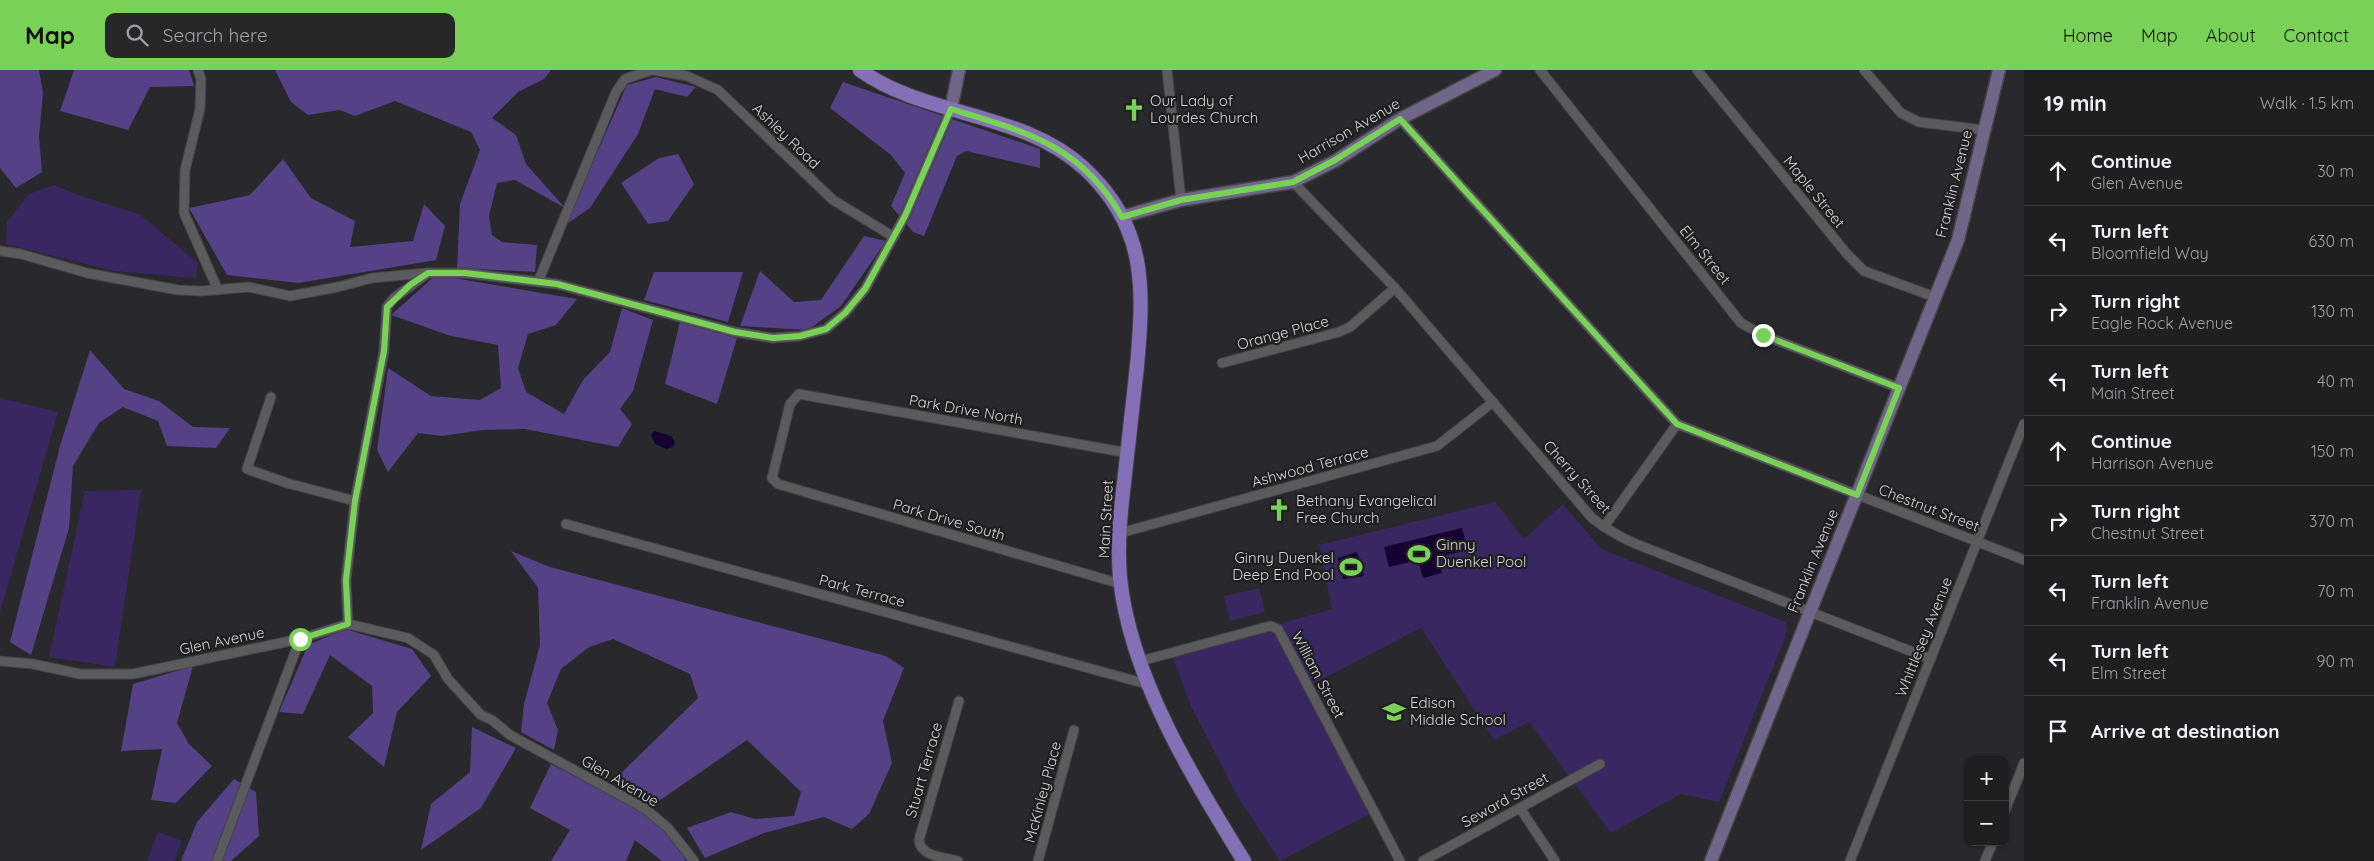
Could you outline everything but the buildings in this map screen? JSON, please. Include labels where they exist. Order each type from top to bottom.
[{"type":"main road","name":"Main Street","points":[[860,70],[891,88],[1024,132],[1062,151],[1085,169],[1103,188],[1122,217],[1135,251],[1142,294],[1120,533],[1121,584],[1124,602],[1141,661],[1166,726],[1197,786],[1244,861]]},
{"type":"street","points":[[198,70],[200,79],[200,109],[186,170],[184,213],[218,290]]},
{"type":"street","name":"Ashley Road","points":[[538,282],[616,92],[625,79],[653,70],[687,76],[718,90],[833,200],[894,237]]},
{"type":"street","points":[[0,251],[21,254],[87,273],[178,290],[218,290],[249,287],[290,296],[338,287],[372,278],[428,273],[465,273],[557,284],[735,332],[773,338],[800,336],[826,329],[845,313],[865,289],[905,216],[951,109],[959,70]]},
{"type":"street","points":[[1122,217],[1181,200],[1166,70]]},
{"type":"street","name":"Harrison Avenue","points":[[1181,200],[1293,182],[1335,160],[1400,119],[1495,70]]},
{"type":"street","name":"Elm Street","points":[[1540,70],[1741,323],[1763,335],[1899,388]]},
{"type":"street","name":"Maple Street","points":[[1697,70],[1864,271],[1935,297]]},
{"type":"street","points":[[1864,70],[1901,113],[1919,122],[1984,130]]},
{"type":"street","name":"Franklin Avenue","points":[[1711,861],[1958,240],[1999,70]]},
{"type":"street","name":"Chestnut Street","points":[[1400,119],[1677,424],[2024,560]]},
{"type":"street","name":"Cherry Street","points":[[1293,182],[1395,288],[1592,518],[1604,527],[1615,535],[1636,544],[1931,659]]},
{"type":"street","points":[[348,624],[346,580],[355,501],[384,351],[387,307],[400,294],[428,273]]},
{"type":"street","name":"Orange Place","points":[[1222,363],[1339,332],[1350,327],[1395,288]]},
{"type":"street","name":"Park Drive North","points":[[772,478],[790,404],[799,394],[1128,453]]},
{"type":"street","points":[[271,397],[247,469],[287,483],[355,501]]},
{"type":"street","name":"Ashwood Terrace","points":[[1120,533],[1437,446],[1493,402]]},
{"type":"street","points":[[1604,527],[1677,424]]},
{"type":"street","name":"Whittlesey Avenue","points":[[1850,861],[2024,424]]},
{"type":"street","name":"Park Drive South","points":[[772,478],[778,484],[1121,584]]},
{"type":"street","name":"Park Terrace","points":[[566,524],[1150,685]]},
{"type":"street","name":"Glen Avenue","points":[[0,661],[34,664],[80,674],[133,674],[300,639],[348,624],[408,638],[434,655],[448,679],[481,716],[492,720],[510,735],[644,808],[668,828],[694,861]]},
{"type":"street","name":"William Street","points":[[1141,661],[1270,626],[1278,629],[1400,861]]},
{"type":"street","points":[[218,861],[300,639]]},
{"type":"street","name":"Stuart Terrace","points":[[958,861],[925,853],[920,847],[918,840],[959,701]]},
{"type":"street","name":"McKinley Place","points":[[1038,861],[1074,730]]},
{"type":"street","points":[[2009,801],[2024,763]]},
{"type":"street","name":"Seward Street","points":[[1423,861],[1600,764]]},
{"type":"street","points":[[1520,808],[1555,861]]},
{"type":"street","points":[[1985,861],[1991,846]]},
{"type":"shaded area","points":[[0,70],[39,70],[43,93],[39,137],[42,172],[16,188],[0,168]]},
{"type":"shaded area","points":[[74,70],[189,70],[194,86],[150,87],[128,130],[60,111]]},
{"type":"shaded area","points":[[275,70],[551,70],[544,79],[518,92],[492,118],[516,135],[526,164],[565,208],[515,180],[497,183],[489,216],[492,235],[502,242],[537,245],[535,272],[457,268],[460,204],[480,150],[471,132],[395,101],[355,116],[340,110],[308,115],[291,102]]},
{"type":"shaded area","points":[[656,77],[696,87],[687,97],[655,89],[638,134],[590,208],[565,225],[627,85]]},
{"type":"shaded area","points":[[843,82],[1040,149],[1040,168],[966,151],[957,156],[924,236],[913,232],[891,206],[905,173],[891,155],[830,108]]},
{"type":"shaded area","points":[[678,154],[694,184],[668,221],[648,224],[621,183],[659,158]]},
{"type":"shaded area","points":[[283,159],[311,198],[355,221],[350,247],[413,241],[424,204],[445,226],[436,260],[298,283],[227,275],[189,208],[250,195]]},
{"type":"shaded area","points":[[54,185],[84,197],[139,214],[198,263],[196,278],[114,271],[6,244],[7,222],[29,194]]},
{"type":"shaded area","points":[[864,236],[886,241],[841,306],[808,330],[740,326],[760,271],[794,302],[821,300]]},
{"type":"shaded area","points":[[654,272],[743,272],[728,322],[644,300]]},
{"type":"shaded area","points":[[436,275],[577,299],[556,325],[528,334],[518,368],[526,392],[564,414],[583,380],[610,352],[622,308],[653,320],[633,391],[620,409],[632,424],[618,447],[525,429],[482,430],[442,436],[418,433],[388,472],[377,450],[388,368],[431,396],[480,400],[501,388],[498,345],[451,336],[391,315]]},
{"type":"shaded area","points":[[680,322],[737,338],[717,404],[665,384]]},
{"type":"shaded area","points":[[90,350],[124,389],[159,401],[193,427],[230,428],[216,448],[167,446],[158,421],[123,407],[99,423],[73,466],[69,528],[31,655],[10,642],[60,446]]},
{"type":"shaded area","points":[[0,398],[58,412],[0,612]]},
{"type":"shaded area","points":[[654,431],[671,436],[675,442],[673,447],[666,449],[655,444],[651,435]]},
{"type":"shaded area","points":[[141,490],[115,667],[49,657],[85,491]]},
{"type":"shaded area","points":[[1495,502],[1524,539],[1563,504],[1601,549],[1786,622],[1788,630],[1719,802],[1681,794],[1611,833],[1529,722],[1494,740],[1421,628],[1309,686],[1375,811],[1280,861],[1236,794],[1191,706],[1172,655],[1332,609],[1319,545]]},
{"type":"shaded area","name":"Ginny Duenkel Pool","points":[[1462,528],[1468,550],[1438,557],[1442,573],[1423,578],[1418,560],[1389,567],[1384,547]]},
{"type":"shaded area","points":[[511,551],[550,567],[886,656],[904,668],[883,721],[892,763],[869,814],[852,829],[824,817],[764,833],[705,858],[687,828],[731,812],[755,819],[794,816],[801,792],[747,740],[656,803],[615,779],[698,698],[690,674],[613,639],[589,647],[561,669],[547,703],[558,730],[554,750],[521,732],[524,704],[540,645],[538,588]]},
{"type":"shaded area","name":"Ginny Duenkel Deep End Pool","points":[[1357,552],[1364,576],[1343,579],[1338,558]]},
{"type":"shaded area","points":[[1259,588],[1265,612],[1230,621],[1224,596]]},
{"type":"shaded area","points":[[345,629],[412,649],[431,676],[397,712],[384,767],[348,737],[373,713],[372,686],[330,655],[303,714],[279,712],[308,645]]},
{"type":"shaded area","points":[[193,666],[177,723],[189,744],[212,766],[176,803],[151,800],[162,749],[121,751],[133,684]]},
{"type":"shaded area","points":[[472,727],[516,748],[481,808],[421,850],[431,804],[470,772]]},
{"type":"shaded area","points":[[551,764],[646,813],[676,843],[686,861],[662,861],[635,840],[626,861],[551,861],[570,830],[530,808]]},
{"type":"shaded area","points":[[234,779],[256,792],[259,836],[231,861],[181,861],[197,822]]},
{"type":"shaded area","points":[[158,832],[182,841],[174,861],[147,861]]},
{"type":"place","name":"Our Lady of Lourdes Church","points":[[1134,110]]},
{"type":"place","name":"Bethany Evangelical Free Church","points":[[1279,510]]},
{"type":"place","name":"Ginny Duenkel Pool","points":[[1419,554]]},
{"type":"place","name":"Ginny Duenkel Deep End Pool","points":[[1351,567]]},
{"type":"place","name":"Edison Middle School","points":[[1394,712]]},
{"type":"route","points":[[300,639],[348,624],[346,580],[355,501],[384,351],[387,307],[394,298],[428,273],[465,273],[557,284],[735,332],[773,338],[800,336],[826,329],[845,313],[865,289],[905,216],[951,109],[1024,132],[1048,142],[1085,169],[1103,188],[1122,217],[1181,200],[1293,182],[1335,160],[1400,119],[1677,424],[1857,495],[1899,388],[1763,335]]}]
